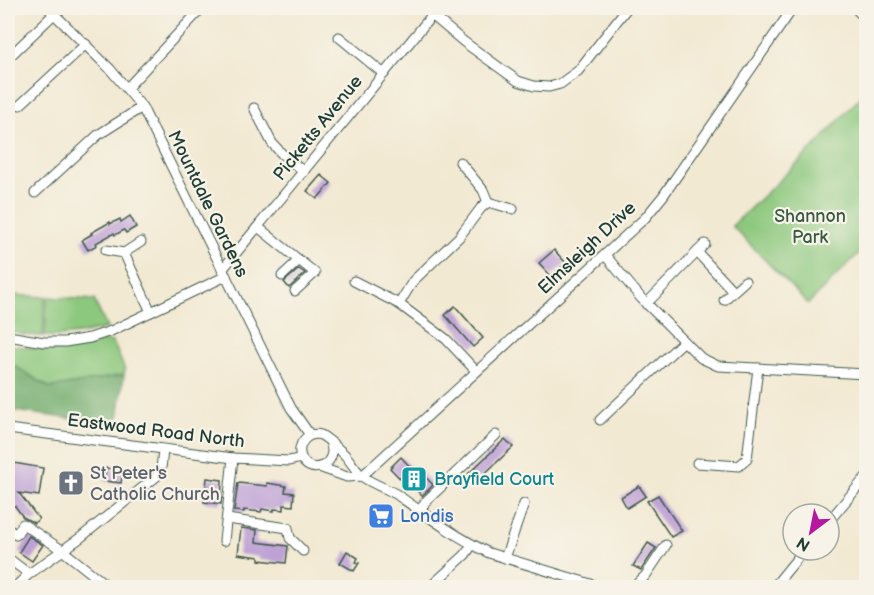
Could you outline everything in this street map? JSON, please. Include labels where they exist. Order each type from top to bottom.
[{"type":"street","points":[[127,88],[202,8]]},
{"type":"street","points":[[435,11],[471,47],[518,81],[534,86],[549,87],[560,84],[578,71],[627,8]]},
{"type":"street","points":[[855,8],[867,19]]},
{"type":"street","name":"Elmsleigh Drive","points":[[362,476],[645,218],[663,196],[789,9]]},
{"type":"street","points":[[8,58],[51,11]]},
{"type":"street","name":"Mountdale Gardens","points":[[51,11],[86,44],[142,107],[291,408],[310,435]]},
{"type":"street","name":"Picketts Avenue","points":[[224,273],[258,227],[435,11]]},
{"type":"street","points":[[339,37],[384,74]]},
{"type":"street","points":[[20,105],[86,44]]},
{"type":"street","points":[[35,193],[98,135],[142,107]]},
{"type":"street","points":[[255,108],[272,143],[304,172]]},
{"type":"street","points":[[460,162],[483,190],[488,202]]},
{"type":"street","points":[[488,202],[513,209]]},
{"type":"street","points":[[399,304],[413,281],[459,237],[488,202]]},
{"type":"street","points":[[258,227],[315,273],[295,291]]},
{"type":"street","points":[[106,250],[124,253],[141,242]]},
{"type":"street","points":[[646,304],[705,244]]},
{"type":"street","points":[[697,252],[733,291]]},
{"type":"street","points":[[124,253],[151,312]]},
{"type":"street","points":[[605,255],[646,304],[700,358],[718,366],[867,374]]},
{"type":"street","points":[[282,276],[299,260]]},
{"type":"street","points":[[8,336],[44,342],[90,339],[151,312],[224,273]]},
{"type":"street","points":[[354,281],[399,304],[446,339],[476,371]]},
{"type":"street","points":[[724,300],[745,281]]},
{"type":"street","points":[[600,420],[684,341]]},
{"type":"street","points":[[697,463],[739,466],[747,459],[758,368]]},
{"type":"street","name":"Eastwood Road North","points":[[8,429],[233,458],[289,461],[301,458]]},
{"type":"street","points":[[362,476],[347,477],[308,465],[301,458],[300,447],[305,438],[310,435],[321,435],[344,454],[362,476],[394,493],[420,512],[489,553],[604,588]]},
{"type":"street","points":[[420,512],[425,502],[496,435]]},
{"type":"street","points":[[319,467],[331,457],[330,442]]},
{"type":"street","points":[[14,588],[157,476],[161,469],[163,450]]},
{"type":"street","points":[[224,541],[233,458]]},
{"type":"street","points":[[841,507],[867,477]]},
{"type":"street","points":[[505,558],[524,504]]},
{"type":"street","points":[[227,519],[288,528],[290,538],[303,550]]},
{"type":"street","points":[[8,529],[16,535],[23,524],[62,550],[110,588]]},
{"type":"street","points":[[429,588],[465,555],[472,544]]},
{"type":"street","points":[[636,588],[666,545]]},
{"type":"street","points":[[8,558],[29,574]]},
{"type":"street","points":[[773,588],[794,562]]},
{"type":"green space","name":"Shannon Park","points":[[864,93],[866,95],[866,246],[808,304],[732,226],[818,143]]},
{"type":"green space","points":[[8,295],[45,297],[43,336],[8,331]]},
{"type":"green space","points":[[47,297],[94,300],[107,328],[61,336],[45,336]]},
{"type":"green space","points":[[104,341],[113,342],[125,370],[124,375],[50,388],[8,362],[8,345],[48,350],[79,348]]},
{"type":"green space","points":[[8,362],[50,388],[124,375],[117,425],[8,410]]},
{"type":"building","points":[[321,175],[331,183],[317,199],[307,191]]},
{"type":"building","points":[[130,216],[136,227],[126,233],[124,230],[115,235],[114,233],[88,250],[82,240],[110,222],[110,224],[120,219],[121,222]]},
{"type":"building","points":[[554,250],[566,263],[551,276],[539,263]]},
{"type":"building","points":[[299,269],[305,273],[289,288],[284,282]]},
{"type":"building","points":[[455,306],[483,338],[473,347],[445,315]]},
{"type":"building","points":[[505,439],[513,447],[479,479],[477,477],[474,480],[468,474]]},
{"type":"building","name":"Brayfield Court","points":[[401,457],[418,475],[421,472],[433,485],[422,496],[411,484],[408,487],[390,468]]},
{"type":"building","points":[[8,462],[43,468],[39,496],[19,493],[39,519],[34,523],[23,517],[15,506],[8,505]]},
{"type":"building","points":[[106,468],[123,471],[121,483],[104,481]]},
{"type":"building","points":[[207,478],[222,480],[221,504],[204,502]]},
{"type":"building","points":[[238,483],[267,486],[267,483],[286,486],[285,492],[294,493],[293,506],[284,505],[284,510],[274,509],[274,511],[262,509],[261,512],[234,511]]},
{"type":"building","points":[[639,486],[646,496],[627,508],[621,497]]},
{"type":"building","points":[[658,495],[682,531],[671,537],[647,501]]},
{"type":"building","points":[[241,528],[257,530],[256,542],[288,546],[286,563],[259,560],[259,557],[238,554]]},
{"type":"building","points":[[29,536],[43,545],[32,561],[19,552]]},
{"type":"building","points":[[648,543],[656,548],[641,570],[633,566]]},
{"type":"building","points":[[347,551],[358,558],[356,562],[359,563],[354,571],[340,563]]},
{"type":"place","name":"Brayfield Court","points":[[414,479]]},
{"type":"place","name":"St Peter's Catholic Church","points":[[71,483]]},
{"type":"place","name":"Londis","points":[[381,516]]}]
